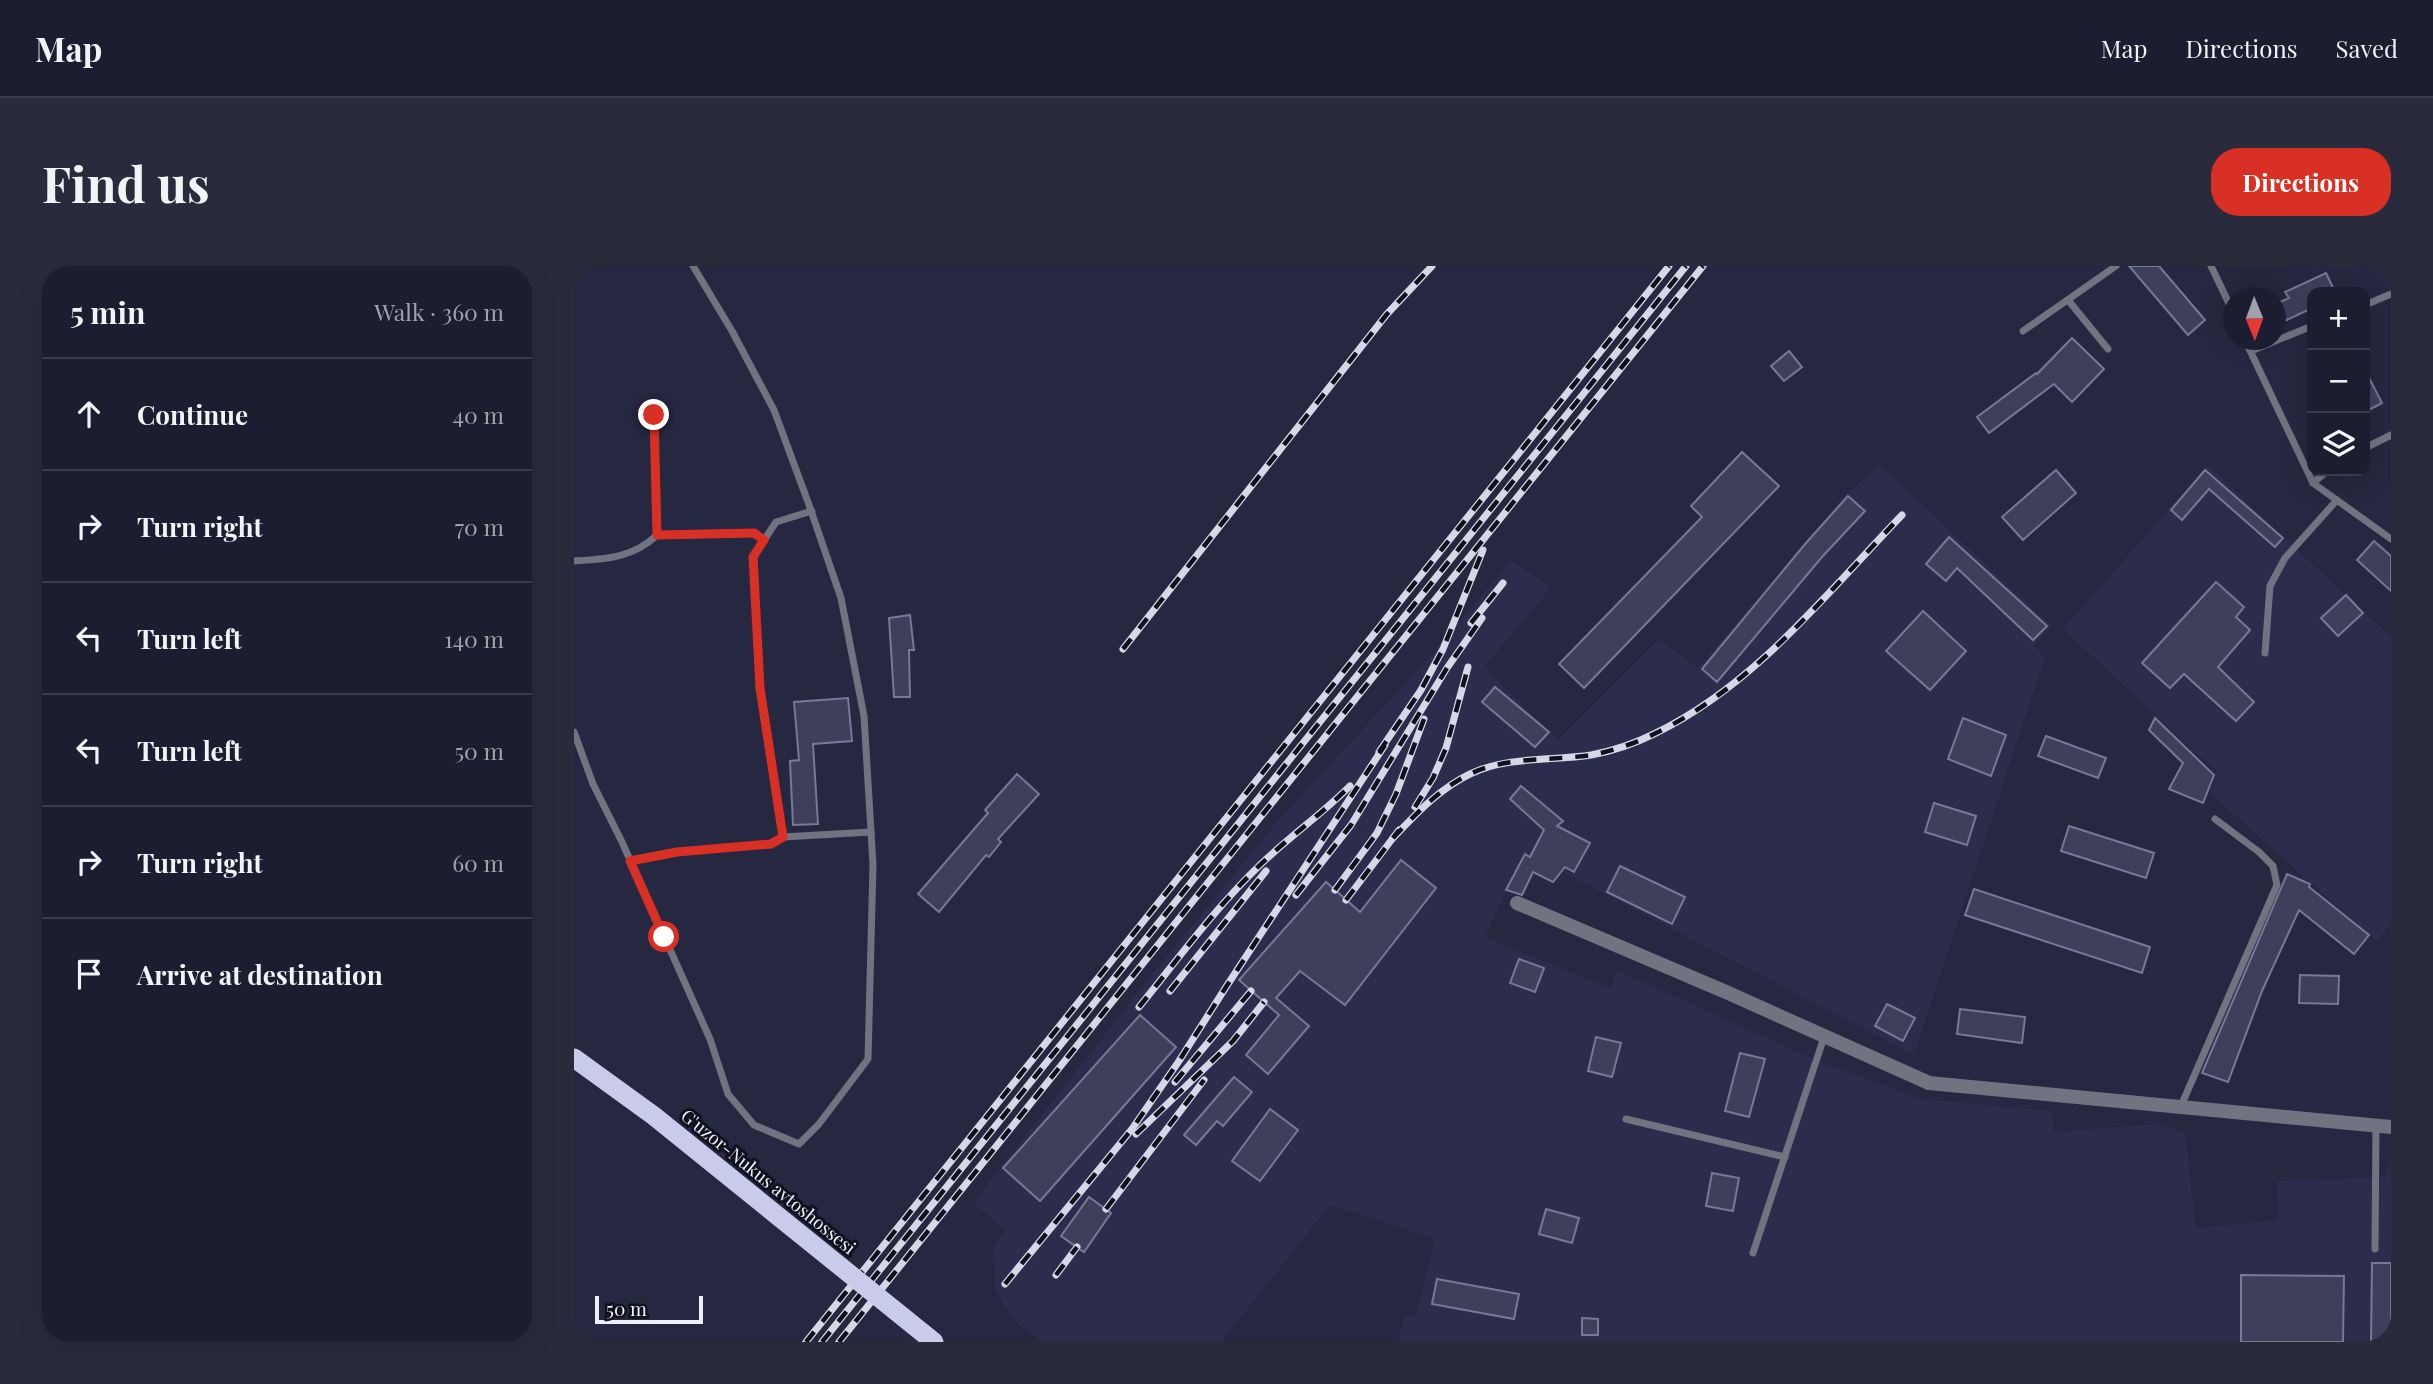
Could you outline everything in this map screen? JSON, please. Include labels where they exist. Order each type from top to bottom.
[{"type":"highway","name":"G'uzor-Nukus avtoshossesi","points":[[574,1058],[654,1116],[934,1342]]},
{"type":"highway","name":"G'uzor-Nukus avtoshossesi","points":[[574,1073],[730,1190],[916,1342]]},
{"type":"street","points":[[1517,904],[1726,992],[1929,1083],[2384,1126]]},
{"type":"lane","points":[[574,732],[593,784],[710,1039],[728,1094],[754,1125],[799,1144],[819,1124],[868,1059],[873,865],[864,716],[841,598],[774,410],[732,331],[693,266]]},
{"type":"lane","points":[[2023,331],[2116,266]]},
{"type":"lane","points":[[2211,266],[2223,291]]},
{"type":"lane","points":[[2370,303],[2391,294]]},
{"type":"lane","points":[[2068,300],[2108,349]]},
{"type":"lane","points":[[2307,328],[2251,351],[2313,483],[2391,539]]},
{"type":"lane","points":[[654,415],[657,535]]},
{"type":"lane","points":[[2370,446],[2391,435]]},
{"type":"lane","points":[[2313,483],[2321,476]]},
{"type":"lane","points":[[2265,653],[2270,586],[2285,558],[2337,500]]},
{"type":"lane","points":[[783,837],[760,688],[753,557],[776,522],[811,511]]},
{"type":"lane","points":[[2383,532],[2391,527]]},
{"type":"lane","points":[[574,561],[608,559],[643,548],[657,535],[754,533],[764,540]]},
{"type":"lane","points":[[2181,1107],[2277,885],[2273,866],[2215,819]]},
{"type":"lane","points":[[630,861],[677,852],[771,844],[783,837],[871,832]]},
{"type":"lane","points":[[1753,1252],[1824,1036]]},
{"type":"lane","points":[[1626,1119],[1785,1157]]},
{"type":"lane","points":[[2375,1249],[2384,1126]]},
{"type":"shaded area","points":[[1880,465],[2052,626],[2033,645],[2045,657],[1914,1055],[1524,852],[1485,937],[1610,988],[1617,970],[1823,1063],[1922,1099],[2052,1111],[2054,1132],[2158,1124],[2185,1133],[2196,1228],[2278,1220],[2277,1181],[2386,1177],[2391,1161],[2391,1342],[1398,1342],[1405,1315],[1415,1318],[1435,1239],[1330,1205],[1221,1342],[1042,1342],[1013,1320],[995,1289],[994,1247],[1005,1230],[973,1203],[1145,983],[1276,823],[1424,663],[1511,560],[1551,588],[1484,667],[1558,740],[1659,639],[1698,668],[1843,497]]},
{"type":"shaded area","points":[[2208,465],[2391,636],[2391,924],[2376,941],[2210,793],[2216,771],[2063,629]]},
{"type":"building","points":[[2129,266],[2159,266],[2205,320],[2188,335]]},
{"type":"building","points":[[2326,273],[2333,287],[2307,287],[2307,310],[2286,320],[2286,299],[2289,298],[2286,292]]},
{"type":"building","points":[[2072,338],[2104,369],[2072,402],[2054,384],[1989,433],[1977,417],[2037,374]]},
{"type":"building","points":[[1789,351],[1802,367],[1784,381],[1771,366]]},
{"type":"building","points":[[2370,380],[2382,403],[2370,409]]},
{"type":"building","points":[[1742,452],[1779,486],[1584,688],[1559,664],[1702,517],[1691,506]]},
{"type":"building","points":[[2056,470],[2076,493],[2023,540],[2002,517]]},
{"type":"building","points":[[2205,470],[2283,538],[2275,547],[2209,489],[2182,520],[2171,510]]},
{"type":"building","points":[[1848,496],[1865,511],[1822,557],[1717,682],[1702,669]]},
{"type":"building","points":[[1949,537],[2047,626],[2033,640],[1957,568],[1946,581],[1926,564]]},
{"type":"building","points":[[2374,541],[2391,556],[2391,591],[2357,560]]},
{"type":"building","points":[[2216,582],[2244,607],[2236,617],[2250,630],[2218,667],[2254,702],[2236,721],[2184,674],[2170,688],[2142,663]]},
{"type":"building","points":[[2346,595],[2363,613],[2338,636],[2321,618]]},
{"type":"building","points":[[1923,611],[1966,651],[1930,690],[1886,651]]},
{"type":"building","points":[[910,615],[914,650],[909,650],[910,697],[894,697],[889,618]]},
{"type":"building","points":[[1495,687],[1549,732],[1535,747],[1482,702]]},
{"type":"building","points":[[848,698],[852,741],[813,744],[818,824],[793,825],[790,761],[799,760],[794,702]]},
{"type":"building","points":[[1963,718],[2006,735],[1991,776],[1948,759]]},
{"type":"building","points":[[2155,718],[2214,775],[2203,803],[2169,789],[2183,763],[2149,730]]},
{"type":"building","points":[[2046,736],[2106,758],[2098,778],[2038,756]]},
{"type":"building","points":[[1017,774],[1039,794],[998,839],[1001,842],[989,857],[986,855],[939,912],[918,894],[988,813],[985,810]]},
{"type":"building","points":[[1521,786],[1563,821],[1557,826],[1590,843],[1574,872],[1565,867],[1553,882],[1533,872],[1522,895],[1506,890],[1525,854],[1530,857],[1544,830],[1510,799]]},
{"type":"building","points":[[1934,803],[1976,816],[1967,845],[1925,832]]},
{"type":"building","points":[[2069,826],[2154,853],[2146,878],[2061,851]]},
{"type":"building","points":[[1401,860],[1436,888],[1345,1005],[1300,971],[1276,998],[1309,1026],[1268,1074],[1246,1055],[1279,1015],[1239,980],[1326,882],[1360,912]]},
{"type":"building","points":[[1620,866],[1685,897],[1672,924],[1607,892]]},
{"type":"building","points":[[2287,874],[2310,884],[2309,887],[2369,935],[2354,954],[2299,910],[2262,991],[2228,1082],[2202,1073]]},
{"type":"building","points":[[1974,889],[2150,947],[2142,973],[1965,915]]},
{"type":"building","points":[[1519,959],[1544,968],[1535,992],[1510,983]]},
{"type":"building","points":[[2300,975],[2339,976],[2338,1004],[2299,1003]]},
{"type":"building","points":[[1887,1004],[1915,1018],[1903,1041],[1875,1026]]},
{"type":"building","points":[[1960,1009],[2025,1017],[2022,1043],[1957,1034]]},
{"type":"building","points":[[1140,1015],[1176,1047],[1040,1201],[1003,1168]]},
{"type":"building","points":[[1596,1037],[1621,1043],[1612,1077],[1588,1071]]},
{"type":"building","points":[[1740,1053],[1765,1059],[1749,1117],[1725,1111]]},
{"type":"building","points":[[1234,1077],[1252,1092],[1223,1126],[1217,1121],[1196,1145],[1184,1135]]},
{"type":"building","points":[[1270,1109],[1298,1130],[1260,1181],[1232,1161]]},
{"type":"building","points":[[1712,1173],[1739,1178],[1733,1211],[1706,1206]]},
{"type":"building","points":[[1089,1197],[1111,1213],[1084,1252],[1061,1236]]},
{"type":"building","points":[[1546,1209],[1579,1218],[1572,1243],[1539,1234]]},
{"type":"building","points":[[2372,1263],[2391,1263],[2391,1342],[2371,1342]]},
{"type":"building","points":[[2241,1275],[2344,1276],[2343,1342],[2241,1342]]},
{"type":"building","points":[[1437,1279],[1519,1294],[1514,1319],[1432,1304]]},
{"type":"building","points":[[1582,1318],[1598,1319],[1598,1335],[1582,1335]]},
{"type":"railway","points":[[1123,649],[1387,314],[1432,266]]},
{"type":"railway","points":[[806,1342],[1669,266]]},
{"type":"railway","points":[[822,1342],[1686,266]]},
{"type":"railway","points":[[839,1342],[1703,266]]},
{"type":"railway","points":[[1393,838],[1438,794],[1484,768],[1608,751],[1648,737],[1692,713],[1726,690],[1788,635],[1902,515]]},
{"type":"railway","points":[[1379,752],[1421,690],[1443,649],[1483,550]]},
{"type":"railway","points":[[1471,623],[1503,583]]},
{"type":"railway","points":[[1296,895],[1351,825],[1447,668],[1482,618]]},
{"type":"railway","points":[[1415,807],[1433,778],[1446,748],[1468,667]]},
{"type":"railway","points":[[1335,890],[1377,833],[1396,794],[1424,719]]},
{"type":"railway","points":[[1005,1284],[1132,1129],[1385,745]]},
{"type":"railway","points":[[1139,1007],[1244,881],[1350,786]]},
{"type":"railway","points":[[1346,900],[1399,830]]},
{"type":"railway","points":[[1170,991],[1266,871]]},
{"type":"railway","points":[[1175,1082],[1251,991]]},
{"type":"railway","points":[[1136,1134],[1233,1041],[1264,1002]]},
{"type":"railway","points":[[1106,1209],[1204,1080]]},
{"type":"railway","points":[[1056,1275],[1077,1247]]},
{"type":"route","points":[[654,415],[657,535],[754,533],[764,540],[753,557],[760,688],[783,837],[771,844],[677,852],[630,861],[664,937]]}]
